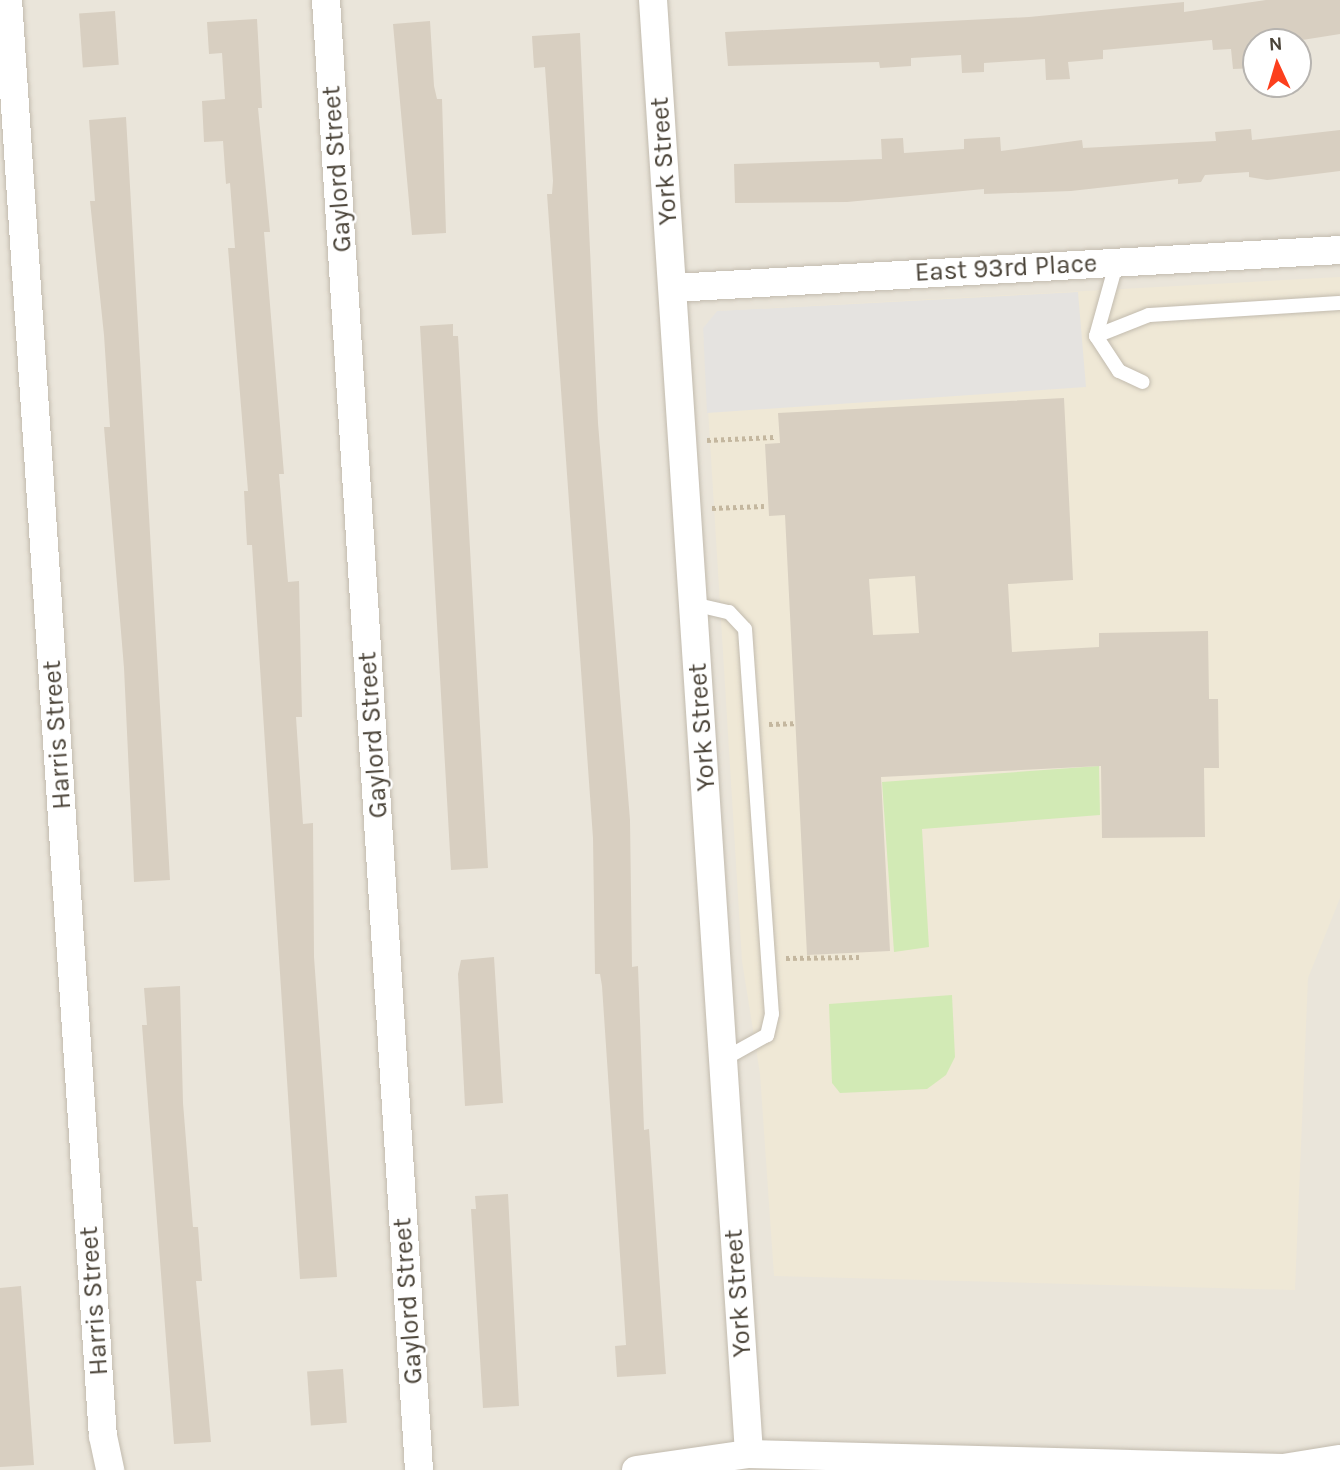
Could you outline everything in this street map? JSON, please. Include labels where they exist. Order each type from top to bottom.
[{"type":"street","name":"Harris Street","points":[[8,0],[102,1422],[110,1470]]},
{"type":"street","name":"Gaylord Street","points":[[326,0],[418,1470]]},
{"type":"street","name":"York Street","points":[[653,0],[749,1454]]},
{"type":"street","name":"East 93rd Place","points":[[673,288],[1340,250]]},
{"type":"street","points":[[636,1470],[749,1454],[1283,1468],[1340,1459]]},
{"type":"lane","points":[[1117,261],[1096,336],[1119,371],[1143,382]]},
{"type":"lane","points":[[1096,336],[1149,315],[1340,303]]},
{"type":"lane","points":[[693,604],[729,612],[745,629],[772,1013],[767,1035],[724,1059]]},
{"type":"path","points":[[682,442],[774,437]]},
{"type":"path","points":[[687,511],[764,506]]},
{"type":"path","points":[[768,958],[859,957]]},
{"type":"shaded area","points":[[0,0],[1340,0],[1340,1470],[0,1470]]},
{"type":"shaded area","points":[[1340,277],[1340,898],[1308,978],[1295,1290],[774,1276],[760,1074],[742,961],[703,328],[717,311]]},
{"type":"shaded area","points":[[1078,292],[1086,387],[707,413],[703,328],[717,311]]},
{"type":"green space","points":[[1099,766],[1100,815],[922,829],[929,947],[894,952],[882,782]]},
{"type":"green space","points":[[952,995],[955,1057],[946,1075],[927,1089],[840,1093],[832,1083],[829,1004]]},
{"type":"building","points":[[1266,0],[1340,0],[1340,34],[1312,38],[1312,28],[1242,28],[1242,69],[1233,69],[1231,49],[1213,50],[1212,40],[1103,50],[1103,59],[1068,62],[1070,79],[1046,80],[1045,59],[984,63],[984,72],[962,73],[961,55],[911,58],[911,66],[880,68],[879,62],[728,66],[725,32],[1029,17],[1184,2],[1184,12]]},
{"type":"building","points":[[115,11],[119,65],[83,67],[79,14]]},
{"type":"building","points":[[257,19],[262,108],[258,108],[270,232],[264,232],[284,474],[279,474],[288,582],[299,581],[302,717],[296,717],[303,824],[313,823],[314,957],[337,1277],[300,1279],[252,545],[247,545],[244,491],[248,491],[228,248],[235,248],[230,183],[226,184],[223,141],[204,142],[202,101],[225,99],[222,53],[209,54],[207,22]]},
{"type":"building","points":[[430,21],[434,86],[437,99],[442,99],[446,233],[412,235],[393,24]]},
{"type":"building","points":[[580,33],[598,423],[630,820],[632,967],[638,966],[644,1130],[649,1129],[666,1374],[617,1377],[615,1346],[626,1345],[602,986],[600,974],[595,974],[593,838],[547,194],[552,194],[553,181],[545,67],[534,68],[532,36]]},
{"type":"building","points":[[126,117],[170,880],[134,882],[124,668],[104,427],[110,427],[104,335],[90,201],[95,201],[89,120]]},
{"type":"building","points":[[1251,129],[1252,140],[1340,130],[1340,171],[1267,180],[1249,177],[1249,172],[1205,175],[1201,182],[1178,184],[1178,179],[1071,191],[984,194],[984,189],[847,202],[735,203],[734,164],[882,159],[881,139],[903,138],[904,153],[964,149],[964,139],[1000,137],[1001,151],[1082,140],[1083,148],[1216,141],[1215,132]]},
{"type":"building","points":[[453,324],[453,336],[458,336],[488,868],[451,870],[420,326]]},
{"type":"building","points":[[1064,398],[1073,580],[1008,584],[1012,652],[1099,647],[1099,633],[1208,631],[1209,699],[1218,699],[1219,768],[1204,768],[1205,837],[1102,838],[1101,766],[881,777],[890,951],[807,955],[785,515],[769,516],[765,444],[780,443],[778,413]],"holes":[[[915,576],[919,633],[873,635],[869,579]]]},
{"type":"building","points":[[494,957],[503,1103],[465,1106],[458,974],[461,960]]},
{"type":"building","points":[[180,986],[183,1103],[193,1227],[198,1227],[202,1281],[196,1281],[211,1442],[174,1444],[142,1025],[147,1025],[144,988]]},
{"type":"building","points":[[508,1194],[519,1406],[483,1408],[471,1209],[476,1209],[475,1196]]},
{"type":"building","points":[[21,1286],[34,1465],[0,1467],[0,1288]]},
{"type":"building","points":[[343,1369],[347,1423],[311,1425],[307,1372]]}]
